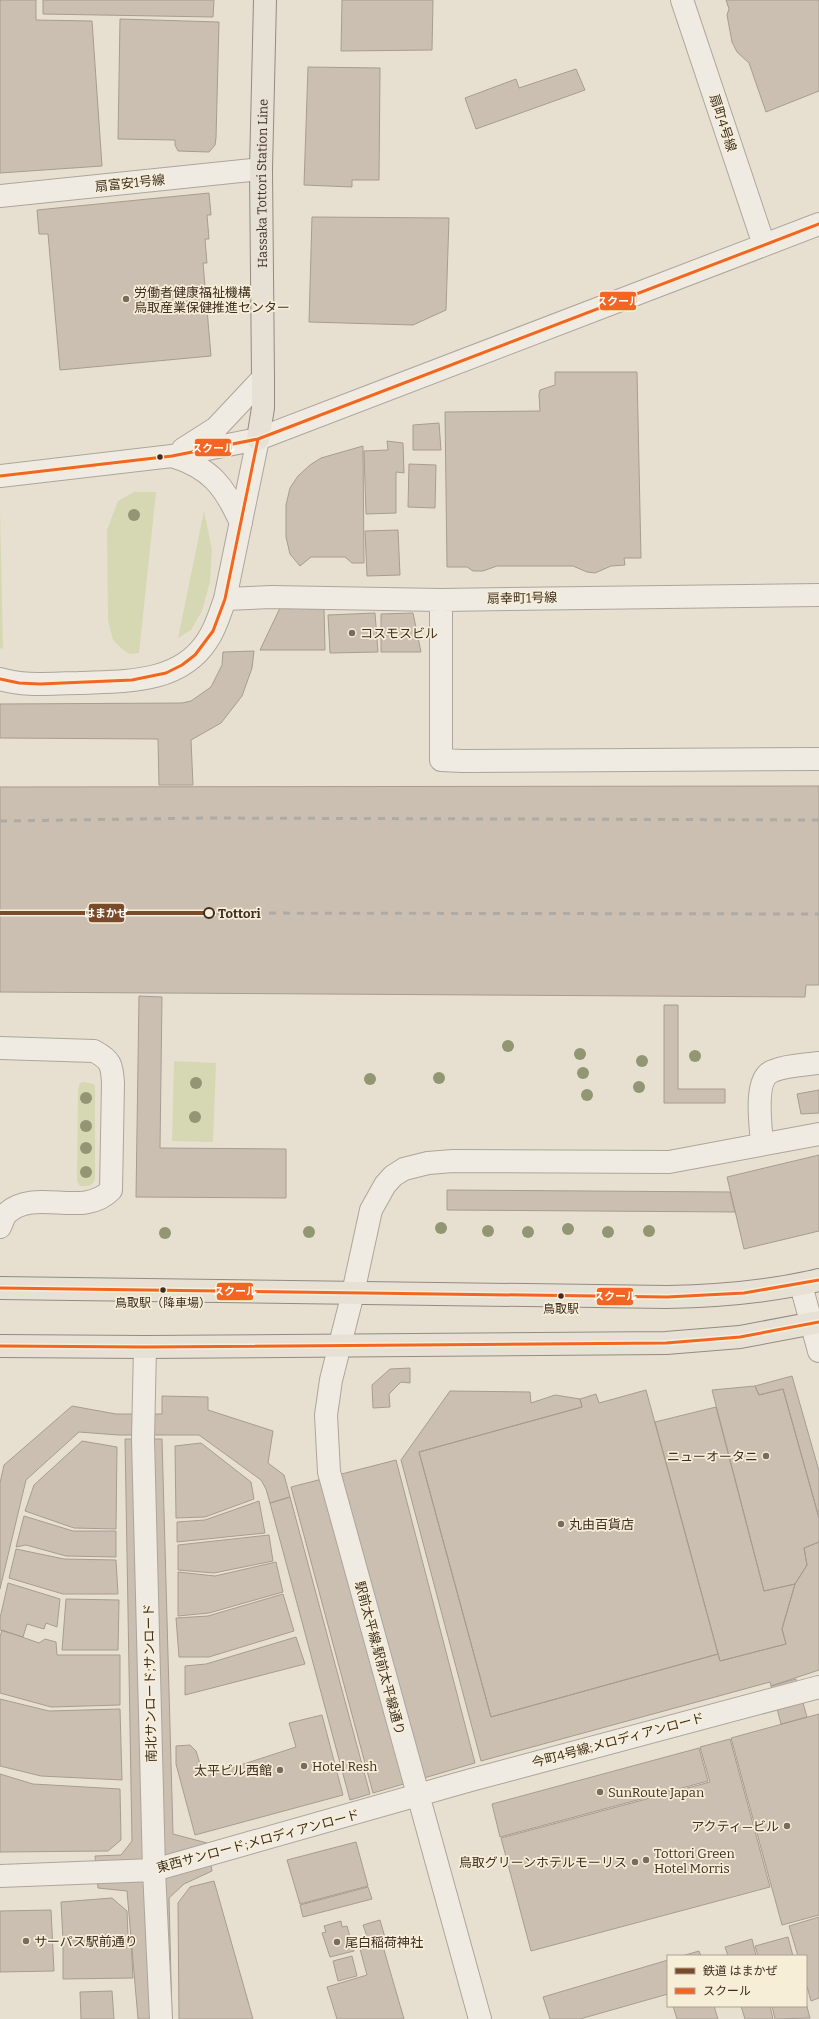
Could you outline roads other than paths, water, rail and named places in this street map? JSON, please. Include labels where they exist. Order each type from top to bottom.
[{"type":"main road","name":"Hassaka Tottori Station Line","points":[[258,439],[263,408],[261,169],[265,0]]},
{"type":"main road","points":[[0,1288],[667,1298],[740,1294],[810,1282]]},
{"type":"main road","points":[[0,1346],[145,1347],[666,1343],[740,1337],[815,1323]]},
{"type":"street","name":"扇町4号線","points":[[682,0],[764,246]]},
{"type":"street","name":"扇富安1号線","points":[[0,196],[261,169]]},
{"type":"street","points":[[0,476],[172,456],[258,439],[819,224]]},
{"type":"street","points":[[172,456],[216,428],[263,378]]},
{"type":"street","points":[[0,680],[27,683],[126,681],[151,678],[173,670],[192,657],[207,642],[217,623],[225,598],[258,439]]},
{"type":"street","points":[[172,456],[200,467],[216,482],[229,497],[241,523]]},
{"type":"street","name":"扇幸町1号線","points":[[225,598],[271,597],[441,600],[819,595]]},
{"type":"street","points":[[441,600],[441,760],[819,759]]},
{"type":"street","points":[[0,1048],[94,1051],[107,1058],[113,1070],[111,1190],[104,1197],[90,1203],[25,1203],[6,1214],[0,1227]]},
{"type":"street","points":[[762,1144],[760,1091],[764,1078],[772,1071],[819,1063]]},
{"type":"street","name":"駅前太平線;駅前太平線通り","points":[[480,2019],[329,1472],[326,1415],[331,1380],[341,1345],[371,1210],[385,1184],[404,1169],[416,1165],[441,1161],[668,1162],[819,1134]]},
{"type":"street","points":[[810,1282],[819,1351]]},
{"type":"street","name":"南北サンロード;サンロード","points":[[145,1347],[143,1439],[154,1870],[161,2019]]},
{"type":"street","name":"今町4号線;メロディアンロード","points":[[418,1796],[819,1686]]},
{"type":"street","name":"東西サンロード;メロディアンロード","points":[[0,1876],[154,1870],[418,1796]]},
{"type":"railway","points":[[0,821],[205,818],[819,820]]},
{"type":"railway","points":[[213,913],[819,914]]},
{"type":"rail line","name":"はまかぜ","points":[[0,913],[213,913]]},
{"type":"place","name":"労働者健康福祉機構 鳥取産業保健推進センター","points":[[126,299]]},
{"type":"place","name":"コスモスビル","points":[[352,633]]},
{"type":"place","name":"Tottori","points":[[209,913]]},
{"type":"place","name":"鳥取駅（降車場）","points":[[163,1290]]},
{"type":"place","name":"鳥取駅","points":[[561,1296]]},
{"type":"place","name":"ニューオータニ","points":[[766,1456]]},
{"type":"place","name":"丸由百貨店","points":[[561,1524]]},
{"type":"place","name":"Hotel Resh","points":[[304,1766]]},
{"type":"place","name":"太平ビル西館","points":[[280,1770]]},
{"type":"place","name":"SunRoute Japan","points":[[600,1792]]},
{"type":"place","name":"アクティ―ビル","points":[[787,1826]]},
{"type":"place","name":"Tottori Green Hotel Morris","points":[[646,1860]]},
{"type":"place","name":"鳥取グリーンホテルモーリス","points":[[635,1862]]},
{"type":"place","name":"サーパス駅前通り","points":[[26,1941]]},
{"type":"place","name":"尾白稲荷神社","points":[[337,1942]]}]
